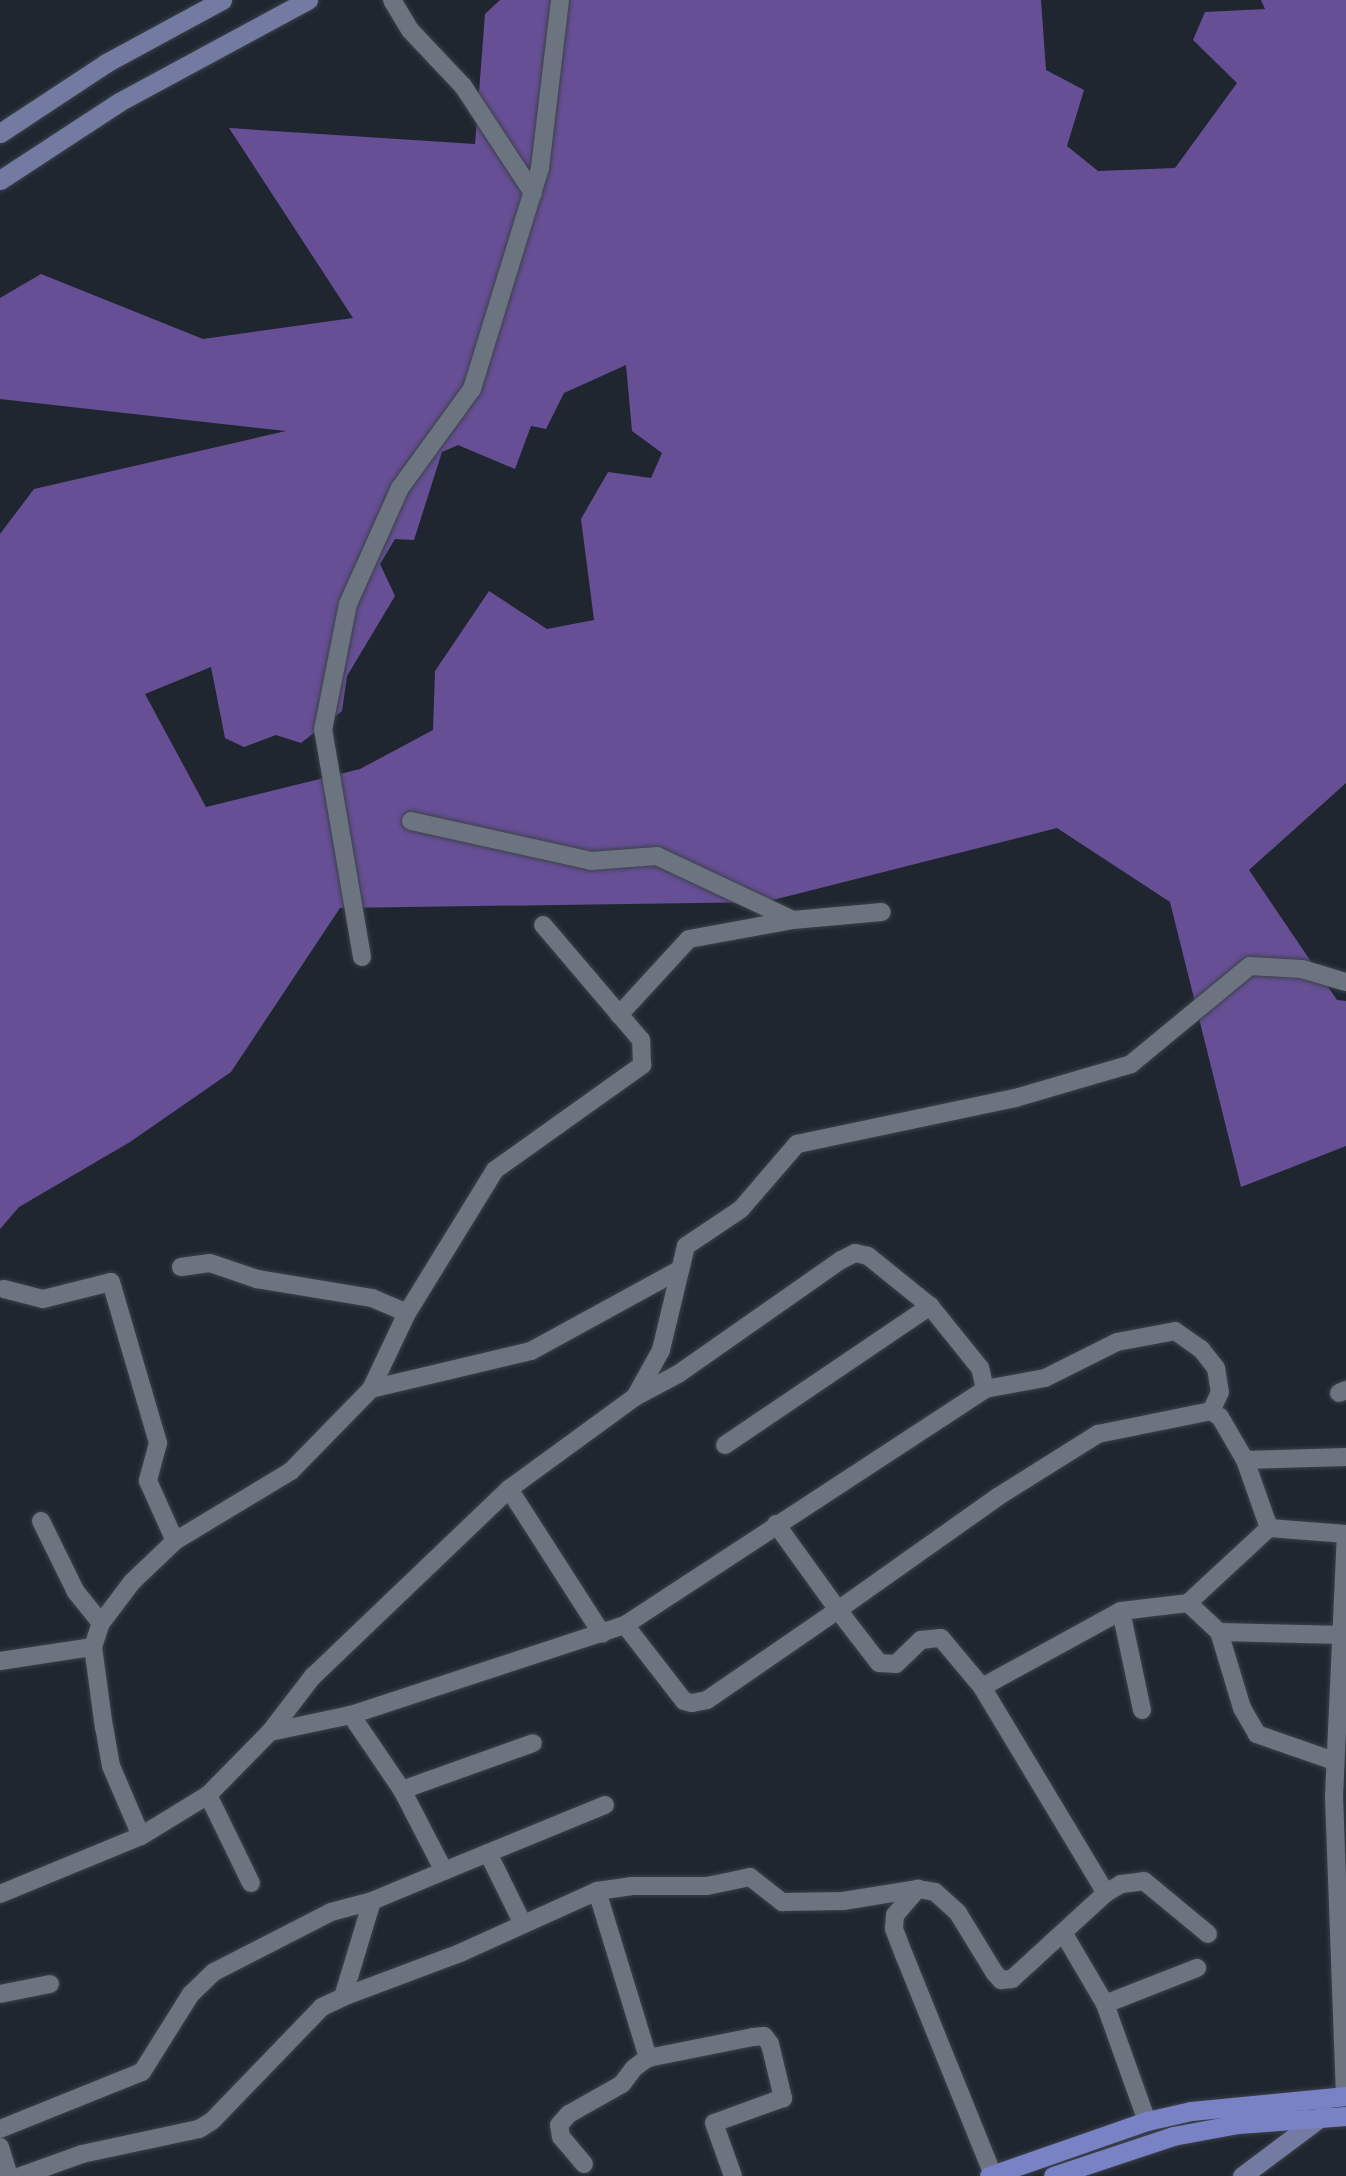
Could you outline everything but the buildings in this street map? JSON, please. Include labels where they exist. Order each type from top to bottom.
[{"type":"main road","points":[[0,133],[106,63],[222,0]]},
{"type":"main road","points":[[0,180],[138,91],[308,0]]},
{"type":"main road","points":[[991,2175],[1147,2121],[1239,2104],[1346,2103]]},
{"type":"main road","points":[[1242,2176],[1346,2103]]},
{"type":"main road","points":[[1052,2176],[1173,2136],[1238,2124],[1321,2118]]},
{"type":"street","points":[[392,0],[410,30],[463,86],[533,193]]},
{"type":"street","points":[[362,957],[323,730],[348,604],[400,488],[472,389],[540,168],[560,0]]},
{"type":"street","points":[[411,821],[591,861],[657,856],[793,920]]},
{"type":"street","points":[[619,1015],[689,939],[793,920],[882,912]]},
{"type":"street","points":[[141,1836],[111,1766],[93,1647],[101,1623],[132,1582],[175,1541],[291,1471],[371,1388],[407,1313],[495,1170],[642,1065],[641,1040],[543,925]]},
{"type":"street","points":[[635,1397],[661,1350],[686,1246],[741,1209],[797,1144],[833,1133],[1015,1098],[1131,1064],[1250,966],[1302,970],[1346,982]]},
{"type":"street","points":[[0,1894],[141,1836],[208,1795],[270,1732],[313,1676],[509,1489],[635,1397],[678,1374],[855,1253],[868,1256],[930,1306],[980,1368],[985,1389]]},
{"type":"street","points":[[181,1267],[210,1263],[257,1279],[372,1298],[407,1313]]},
{"type":"street","points":[[371,1388],[531,1350],[679,1270]]},
{"type":"street","points":[[4,1289],[43,1299],[111,1282],[158,1443],[148,1481],[175,1541]]},
{"type":"street","points":[[725,1445],[930,1306]]},
{"type":"street","points":[[270,1732],[351,1715],[625,1625],[985,1389],[1045,1378],[1117,1342],[1175,1331],[1201,1349],[1216,1368],[1220,1392],[1211,1410]]},
{"type":"street","points":[[1211,1410],[1220,1418],[1245,1460],[1269,1528]]},
{"type":"street","points":[[625,1625],[684,1701],[699,1703],[999,1496],[1063,1458],[1082,1440],[1211,1410]]},
{"type":"street","points":[[1245,1460],[1346,1457]]},
{"type":"street","points":[[509,1489],[603,1634]]},
{"type":"street","points":[[41,1521],[76,1591],[101,1623]]},
{"type":"street","points":[[776,1524],[879,1663],[896,1664],[921,1640],[941,1638],[950,1644],[982,1687],[1106,1893]]},
{"type":"street","points":[[982,1687],[1121,1611],[1188,1603],[1269,1528],[1346,1534],[1343,1635],[1334,1761],[1340,1796],[1340,1911],[1346,2103]]},
{"type":"street","points":[[1188,1603],[1219,1632],[1242,1708],[1257,1734],[1334,1761]]},
{"type":"street","points":[[1121,1611],[1142,1710]]},
{"type":"street","points":[[1219,1632],[1343,1635]]},
{"type":"street","points":[[0,1661],[93,1647]]},
{"type":"street","points":[[351,1715],[402,1790],[443,1871]]},
{"type":"street","points":[[402,1790],[533,1743]]},
{"type":"street","points":[[208,1795],[251,1883]]},
{"type":"street","points":[[0,2129],[142,2072],[201,1980],[292,1930],[372,1901],[605,1805]]},
{"type":"street","points":[[488,1853],[523,1924]]},
{"type":"street","points":[[21,2176],[106,2147],[199,2129],[212,2121],[322,2007],[460,1953],[597,1891],[631,1886],[706,1886],[750,1878],[782,1902],[843,1901],[918,1889],[935,1892],[948,1901],[1001,1980],[1024,1971],[1106,1893],[1121,1884],[1144,1881],[1208,1934]]},
{"type":"street","points":[[918,1889],[895,1915],[894,1928],[991,2175]]},
{"type":"street","points":[[597,1891],[649,2058]]},
{"type":"street","points":[[343,1997],[372,1901]]},
{"type":"street","points":[[1064,1934],[1105,2004],[1147,2121]]},
{"type":"street","points":[[1105,2004],[1197,1968]]},
{"type":"street","points":[[0,1994],[50,1984]]},
{"type":"street","points":[[584,2164],[561,2137],[559,2125],[569,2114],[622,2084],[634,2068],[649,2058],[764,2036],[770,2044],[783,2098],[713,2123],[733,2176]]},
{"type":"street","points":[[0,2147],[9,2176]]},
{"type":"shaded area","points":[[500,0],[1041,0],[1046,70],[1084,90],[1067,146],[1098,171],[1175,168],[1237,83],[1193,40],[1205,12],[1265,9],[1261,0],[1346,0],[1346,783],[1249,870],[1337,1000],[1346,1001],[1346,1146],[1241,1187],[1170,902],[1057,828],[765,902],[340,908],[231,1072],[130,1142],[19,1207],[0,1229],[0,534],[34,489],[286,431],[0,399],[0,298],[41,274],[203,339],[353,318],[229,128],[475,144],[485,14]],"holes":[[[626,365],[632,431],[662,453],[651,478],[608,472],[581,519],[594,620],[547,629],[489,591],[435,671],[433,730],[360,769],[206,807],[145,694],[211,667],[225,738],[244,747],[276,735],[301,743],[342,711],[347,676],[395,596],[380,564],[395,539],[414,540],[442,452],[458,445],[515,469],[531,426],[546,429],[564,393]]]}]
